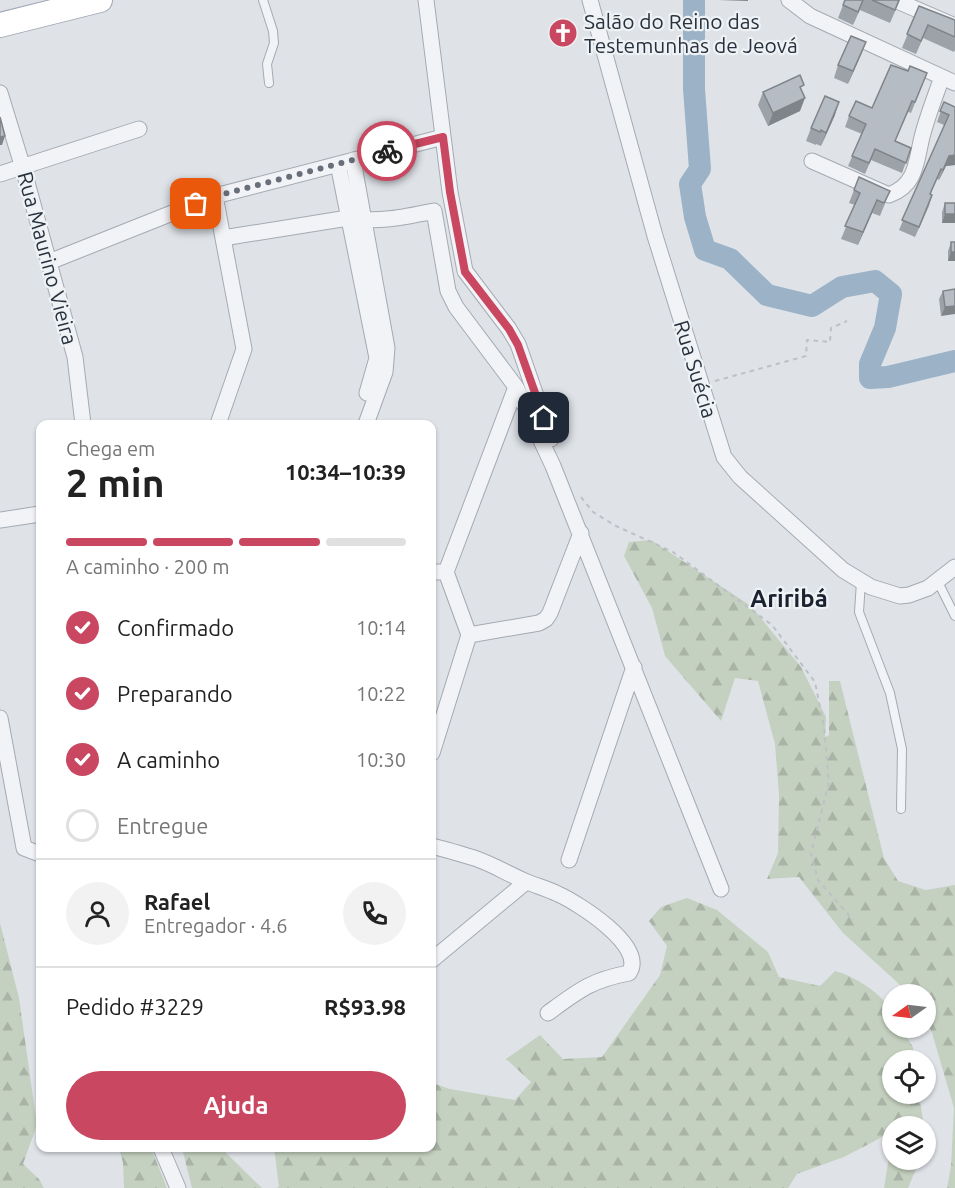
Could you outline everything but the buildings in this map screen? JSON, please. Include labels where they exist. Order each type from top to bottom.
[{"type":"main road","points":[[0,9],[39,0]]},
{"type":"main road","points":[[0,25],[100,0]]},
{"type":"street","points":[[426,0],[451,201],[465,272],[509,329],[518,345],[551,439]]},
{"type":"street","name":"Rua Suécia","points":[[590,0],[657,246],[724,457],[731,467],[843,570],[861,582],[900,596],[918,593],[938,582],[955,567]]},
{"type":"street","points":[[789,0],[810,16],[948,80],[922,137],[918,164],[902,190],[889,195],[812,161]]},
{"type":"street","points":[[894,0],[955,26]]},
{"type":"street","name":"Rua Maurino Vieira","points":[[0,93],[75,357],[83,420]]},
{"type":"street","points":[[0,174],[139,129]]},
{"type":"street","points":[[49,262],[216,196],[443,137]]},
{"type":"street","points":[[345,162],[387,348],[386,372],[368,420]]},
{"type":"street","points":[[216,196],[244,349],[219,420]]},
{"type":"street","points":[[223,238],[357,215],[393,220],[434,211],[448,291],[456,307],[516,387],[553,466],[721,889]]},
{"type":"street","points":[[357,215],[377,358],[375,371],[357,420]]},
{"type":"street","points":[[436,741],[470,635],[439,572],[516,387]]},
{"type":"street","points":[[0,520],[36,515]]},
{"type":"street","points":[[470,635],[546,619],[581,532]]},
{"type":"street","points":[[569,860],[634,667]]},
{"type":"street","points":[[0,718],[24,848],[36,852]]},
{"type":"street","points":[[436,847],[477,859],[526,882],[560,894],[602,920],[626,945],[633,967],[629,973],[602,978],[582,988],[548,1013]]},
{"type":"street","points":[[436,957],[526,882]]},
{"type":"street","points":[[163,1152],[178,1188]]},
{"type":"lane","points":[[263,0],[273,31],[274,44],[267,64],[269,82]]},
{"type":"lane","points":[[861,582],[859,612],[890,693],[902,749],[901,809]]},
{"type":"lane","points":[[938,582],[955,616]]},
{"type":"path","points":[[701,384],[806,356],[807,340],[830,342],[831,328],[847,321]]},
{"type":"path","points":[[578,493],[593,512],[616,526],[673,552],[772,625],[814,682],[824,727],[829,782],[811,853],[818,880],[853,920]]},
{"type":"green space","points":[[651,540],[751,606],[801,667],[826,717],[825,737],[829,735],[829,681],[840,681],[884,858],[898,881],[926,890],[955,885],[955,1188],[947,1188],[951,1166],[954,1108],[933,1038],[936,1038],[936,984],[899,984],[843,933],[799,877],[767,879],[778,853],[779,795],[775,744],[758,681],[735,678],[721,721],[665,656],[652,608],[624,556],[629,542]]},
{"type":"green space","points":[[687,898],[717,910],[768,952],[779,977],[820,986],[835,971],[859,981],[876,993],[882,998],[882,1038],[907,1038],[913,1050],[882,1050],[882,1104],[921,1104],[922,1116],[882,1116],[882,1137],[844,1157],[797,1174],[788,1188],[276,1188],[279,1187],[275,1152],[436,1152],[436,1084],[450,1089],[515,1100],[531,1082],[506,1059],[540,1035],[563,1059],[602,1057],[660,975],[667,946],[649,921],[661,907]]},
{"type":"green space","points":[[0,923],[19,998],[36,1118],[36,1128],[23,1164],[39,1179],[44,1188],[0,1188]]},
{"type":"green space","points":[[120,1152],[153,1152],[167,1188],[124,1188]]},
{"type":"green space","points":[[183,1152],[225,1152],[262,1188],[192,1188]]},
{"type":"green space","points":[[887,1170],[916,1170],[908,1188],[884,1188]]},
{"type":"waterway","points":[[694,0],[694,89],[700,169],[690,184],[695,217],[705,250],[730,259],[767,295],[812,306],[842,287],[875,281],[891,294],[885,328],[870,364],[870,378],[888,377],[955,361]]},
{"type":"way so far","points":[[196,204],[216,196],[387,151]]},
{"type":"place","name":"Salão do Reino das Testemunhas de Jeová","points":[[563,33]]},
{"type":"district","name":"Ariribá","points":[[789,598]]},
{"type":"route","points":[[387,151],[443,137],[450,192],[465,272],[509,329],[518,345],[544,418]]}]
